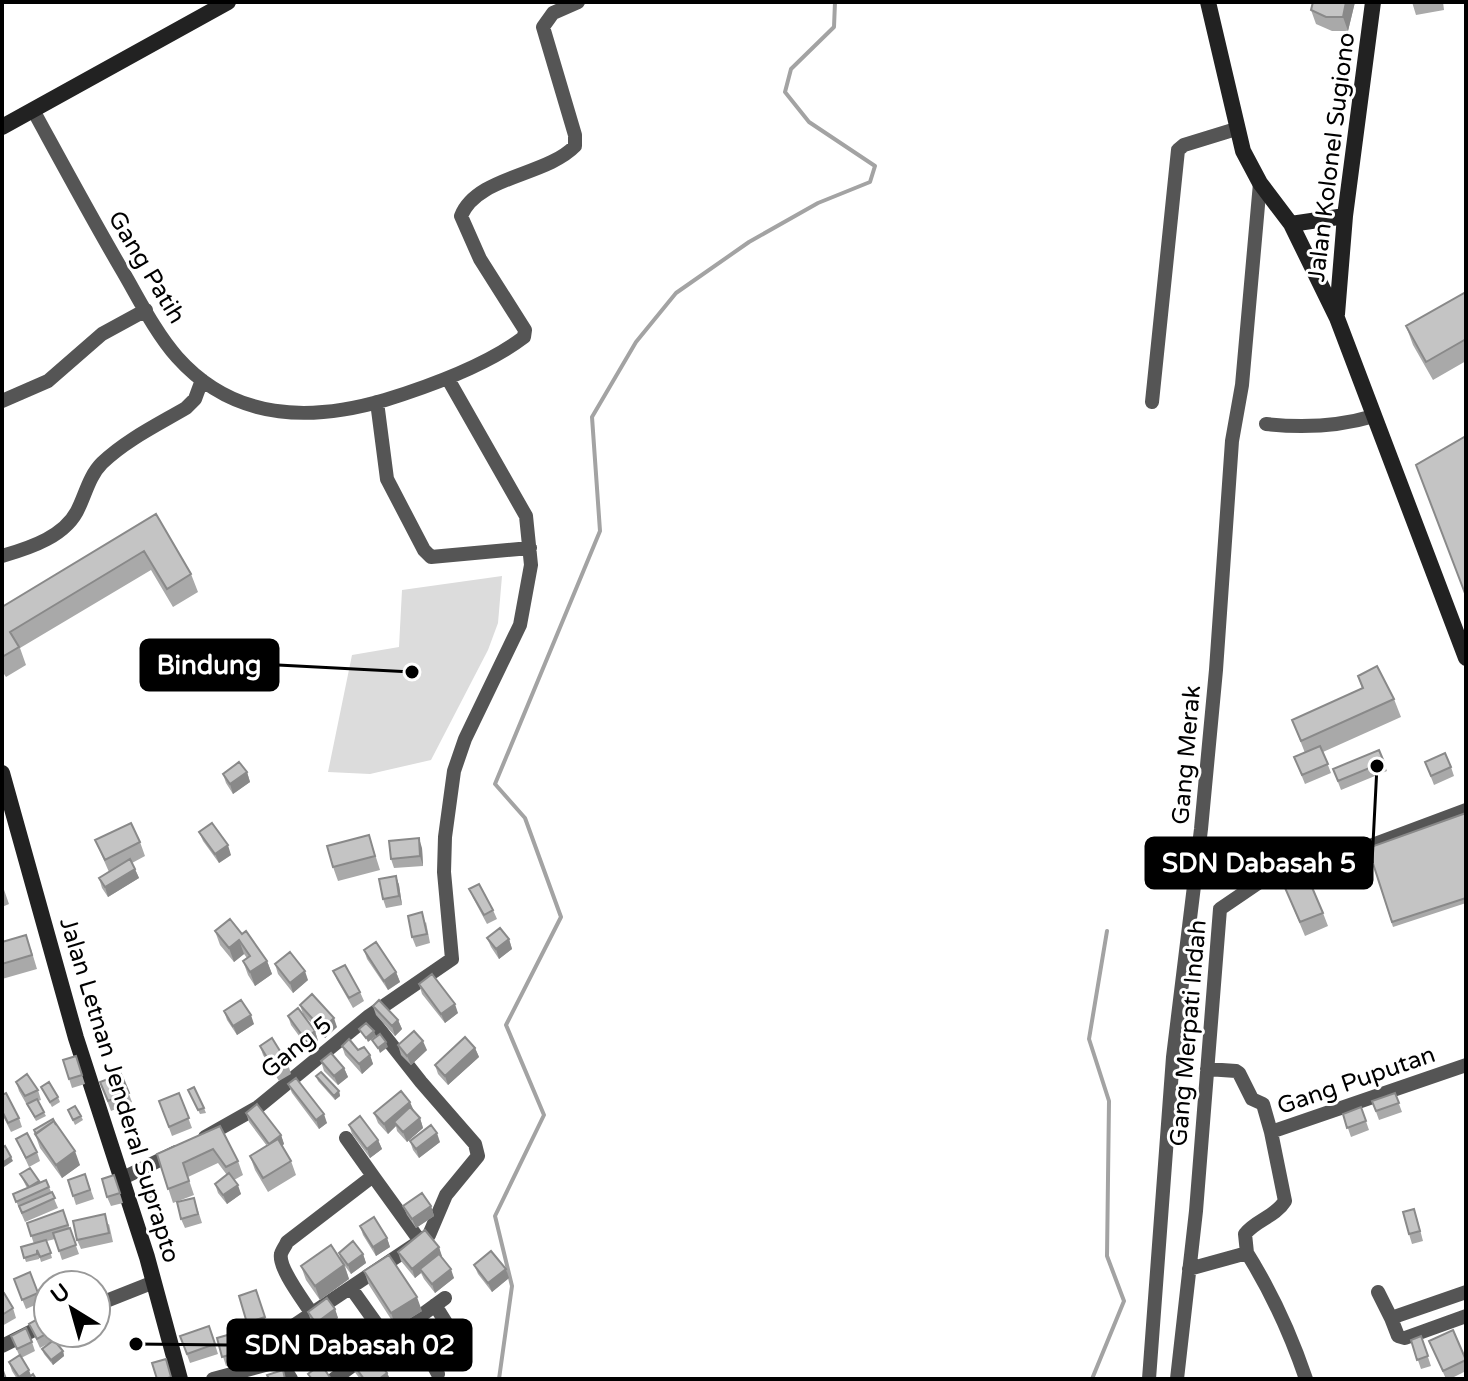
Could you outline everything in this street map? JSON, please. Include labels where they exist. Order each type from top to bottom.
[{"type":"main road","points":[[2,127],[228,2]]},
{"type":"main road","points":[[1208,2],[1243,151],[1260,183],[1291,224],[1337,318],[1466,658]]},
{"type":"main road","name":"Jalan Kolonel Sugiono","points":[[1337,318],[1345,216],[1373,2]]},
{"type":"main road","points":[[1291,224],[1345,216]]},
{"type":"main road","name":"Jalan Letnan Jenderal Suprapto","points":[[2,773],[8,817],[123,1178],[180,1379]]},
{"type":"street","name":"Gang Patih","points":[[33,110],[146,310],[177,357],[202,380],[227,396],[262,410],[312,414],[346,411],[448,379],[524,337],[525,330],[480,259],[461,216],[464,208],[480,192],[542,166],[575,146],[575,135],[543,27],[553,13],[578,2]]},
{"type":"street","points":[[1152,402],[1178,150],[1184,145],[1236,129]]},
{"type":"street","name":"Gang Merak","points":[[1149,1379],[1173,1057],[1203,813],[1232,441],[1242,385],[1260,183]]},
{"type":"street","points":[[2,401],[48,381],[102,334],[146,310]]},
{"type":"street","points":[[377,402],[387,479],[424,550],[431,557],[530,548],[526,516],[448,379]]},
{"type":"street","points":[[2,556],[53,536],[66,525],[78,512],[93,474],[100,465],[121,447],[186,408],[195,399],[202,380]]},
{"type":"street","points":[[1266,424],[1294,427],[1353,422],[1374,416]]},
{"type":"street","name":"Gang 5","points":[[123,1178],[258,1107],[369,1016],[452,959],[444,872],[445,837],[454,771],[465,739],[520,625],[531,565],[530,548]]},
{"type":"street","name":"Gang Merpati Indah","points":[[1177,1379],[1220,909],[1270,875],[1332,860],[1466,810]]},
{"type":"street","points":[[291,1379],[274,1345],[276,1339],[429,1235],[446,1195],[478,1156],[478,1149],[369,1016]]},
{"type":"street","name":"Gang Puputan","points":[[1247,1253],[1245,1234],[1279,1211],[1285,1201],[1271,1132],[1466,1065]]},
{"type":"street","points":[[1207,1069],[1239,1073],[1252,1099],[1263,1104],[1271,1132]]},
{"type":"street","points":[[346,1138],[420,1241]]},
{"type":"street","points":[[312,1314],[281,1263],[281,1253],[287,1242],[373,1176]]},
{"type":"street","points":[[1189,1269],[1247,1253],[1265,1282],[1306,1379]]},
{"type":"street","points":[[112,1299],[154,1282]]},
{"type":"street","points":[[351,1288],[388,1340]]},
{"type":"street","points":[[1378,1292],[1398,1336],[1405,1338],[1466,1316]]},
{"type":"street","points":[[1391,1318],[1466,1292]]},
{"type":"street","points":[[334,1379],[440,1301],[456,1339],[431,1356],[438,1374]]},
{"type":"street","points":[[2,1346],[32,1331]]},
{"type":"street","points":[[213,1379],[280,1361]]},
{"type":"shaded area","points":[[502,576],[498,623],[488,650],[431,760],[370,774],[328,772],[352,655],[399,647],[402,590]]},
{"type":"building","points":[[1313,2],[1346,2],[1343,17],[1326,17],[1311,10]]},
{"type":"building","points":[[1466,292],[1466,339],[1426,362],[1406,326]]},
{"type":"building","points":[[1466,436],[1466,596],[1416,465]]},
{"type":"building","points":[[156,514],[191,574],[167,589],[144,551],[10,632],[19,647],[2,657],[2,607]]},
{"type":"building","points":[[1377,666],[1394,699],[1301,741],[1292,720],[1363,688],[1358,676]]},
{"type":"building","points":[[1320,746],[1328,764],[1302,775],[1294,757]]},
{"type":"building","points":[[1379,750],[1384,762],[1338,781],[1333,769]]},
{"type":"building","points":[[1445,753],[1451,767],[1431,776],[1425,762]]},
{"type":"building","points":[[239,762],[247,772],[230,784],[223,774]]},
{"type":"building","points":[[1466,813],[1466,898],[1392,922],[1368,848]]},
{"type":"building","points":[[131,823],[140,842],[105,860],[95,840]]},
{"type":"building","points":[[212,823],[228,845],[215,854],[199,832]]},
{"type":"building","points":[[369,835],[375,856],[333,867],[327,846]]},
{"type":"building","points":[[419,838],[420,856],[391,859],[389,841]]},
{"type":"building","points":[[130,859],[135,869],[105,887],[99,878]]},
{"type":"building","points":[[1305,871],[1323,913],[1300,922],[1282,881]]},
{"type":"building","points":[[396,876],[399,896],[383,899],[379,879]]},
{"type":"building","points":[[479,884],[493,910],[484,915],[469,889]]},
{"type":"building","points":[[422,912],[427,934],[412,937],[408,916]]},
{"type":"building","points":[[230,919],[242,934],[246,931],[267,961],[250,972],[243,961],[250,956],[239,940],[229,948],[215,931]]},
{"type":"building","points":[[500,928],[509,939],[496,949],[487,938]]},
{"type":"building","points":[[26,935],[32,955],[2,964],[2,942]]},
{"type":"building","points":[[376,942],[396,972],[384,981],[364,950]]},
{"type":"building","points":[[290,952],[305,971],[290,983],[275,964]]},
{"type":"building","points":[[345,965],[360,992],[349,998],[333,971]]},
{"type":"building","points":[[432,974],[455,1004],[441,1014],[419,984]]},
{"type":"building","points":[[312,994],[334,1018],[322,1029],[300,1005]]},
{"type":"building","points":[[241,1000],[251,1015],[233,1026],[224,1011]]},
{"type":"building","points":[[379,1000],[398,1020],[392,1026],[373,1006]]},
{"type":"building","points":[[298,1008],[315,1031],[305,1039],[288,1016]]},
{"type":"building","points":[[366,1023],[374,1031],[366,1038],[359,1029]]},
{"type":"building","points":[[414,1031],[423,1041],[407,1056],[398,1045]]},
{"type":"building","points":[[380,1034],[386,1042],[378,1048],[372,1040]]},
{"type":"building","points":[[465,1037],[475,1048],[445,1076],[435,1065]]},
{"type":"building","points":[[272,1038],[288,1064],[276,1072],[260,1046]]},
{"type":"building","points":[[349,1039],[358,1050],[364,1047],[370,1055],[359,1064],[342,1046]]},
{"type":"building","points":[[331,1053],[344,1068],[334,1076],[321,1061]]},
{"type":"building","points":[[76,1056],[82,1075],[69,1079],[63,1060]]},
{"type":"building","points":[[321,1072],[339,1091],[334,1096],[316,1076]]},
{"type":"building","points":[[27,1074],[38,1090],[25,1096],[16,1082]]},
{"type":"building","points":[[121,1074],[129,1093],[108,1101],[100,1082]]},
{"type":"building","points":[[296,1078],[324,1114],[316,1120],[288,1084]]},
{"type":"building","points":[[49,1082],[58,1097],[50,1102],[41,1087]]},
{"type":"building","points":[[194,1087],[204,1108],[198,1110],[188,1090]]},
{"type":"building","points":[[401,1091],[410,1102],[384,1124],[374,1113]]},
{"type":"building","points":[[6,1093],[19,1118],[8,1123],[2,1111],[2,1095]]},
{"type":"building","points":[[179,1093],[189,1118],[169,1127],[159,1101]]},
{"type":"building","points":[[1395,1093],[1399,1103],[1376,1111],[1372,1101]]},
{"type":"building","points":[[37,1099],[44,1112],[35,1117],[27,1104]]},
{"type":"building","points":[[257,1104],[281,1135],[269,1144],[246,1113]]},
{"type":"building","points":[[75,1106],[81,1116],[73,1120],[68,1110]]},
{"type":"building","points":[[410,1107],[420,1118],[403,1132],[394,1122]]},
{"type":"building","points":[[1361,1107],[1366,1121],[1347,1128],[1343,1114]]},
{"type":"building","points":[[360,1116],[378,1140],[367,1149],[349,1125]]},
{"type":"building","points":[[54,1121],[36,1134],[34,1130]]},
{"type":"building","points":[[54,1121],[75,1151],[56,1165],[35,1134]]},
{"type":"building","points":[[431,1125],[437,1133],[416,1149],[410,1141]]},
{"type":"building","points":[[220,1126],[238,1161],[226,1167],[213,1149],[183,1163],[189,1181],[168,1189],[157,1154]]},
{"type":"building","points":[[27,1133],[37,1152],[26,1158],[16,1139]]},
{"type":"building","points":[[278,1139],[291,1161],[263,1178],[250,1156]]},
{"type":"building","points":[[5,1146],[11,1157],[2,1163],[2,1148]]},
{"type":"building","points":[[30,1168],[39,1181],[29,1187],[20,1174]]},
{"type":"building","points":[[229,1173],[238,1185],[223,1195],[215,1184]]},
{"type":"building","points":[[85,1174],[90,1190],[73,1196],[68,1180]]},
{"type":"building","points":[[114,1175],[120,1193],[107,1197],[102,1179]]},
{"type":"building","points":[[46,1180],[49,1187],[16,1202],[13,1194]]},
{"type":"building","points":[[152,1188],[154,1197],[143,1199],[141,1190]]},
{"type":"building","points":[[52,1192],[55,1198],[22,1213],[19,1206]]},
{"type":"building","points":[[422,1193],[431,1206],[412,1219],[403,1206]]},
{"type":"building","points":[[194,1198],[198,1214],[181,1219],[177,1202]]},
{"type":"building","points":[[1414,1209],[1420,1231],[1409,1234],[1403,1212]]},
{"type":"building","points":[[63,1210],[68,1225],[31,1236],[27,1223]]},
{"type":"building","points":[[105,1214],[109,1233],[77,1240],[73,1221]]},
{"type":"building","points":[[374,1217],[387,1238],[373,1247],[360,1226]]},
{"type":"building","points":[[70,1228],[76,1245],[59,1251],[53,1233]]},
{"type":"building","points":[[425,1230],[439,1247],[412,1269],[398,1252]]},
{"type":"building","points":[[46,1240],[51,1253],[40,1257],[37,1250],[37,1254],[24,1258],[21,1247]]},
{"type":"building","points":[[353,1241],[363,1254],[348,1265],[339,1253]]},
{"type":"building","points":[[331,1245],[344,1265],[315,1286],[301,1266]]},
{"type":"building","points":[[491,1251],[506,1269],[488,1283],[474,1265]]},
{"type":"building","points":[[439,1254],[451,1269],[432,1284],[420,1269]]},
{"type":"building","points":[[389,1255],[417,1297],[391,1313],[364,1271]]},
{"type":"building","points":[[30,1272],[32,1296],[22,1300],[14,1279]]},
{"type":"building","points":[[256,1290],[265,1317],[247,1323],[239,1296]]},
{"type":"building","points":[[2,1294],[13,1308],[2,1315]]},
{"type":"building","points":[[327,1298],[335,1309],[316,1323],[308,1312]]},
{"type":"building","points":[[209,1326],[215,1344],[187,1354],[180,1336]]},
{"type":"building","points":[[26,1328],[32,1342],[17,1349],[11,1336]]},
{"type":"building","points":[[1453,1330],[1466,1360],[1443,1371],[1429,1341]]},
{"type":"building","points":[[238,1332],[243,1351],[222,1357],[217,1338]]},
{"type":"building","points":[[1421,1336],[1428,1356],[1417,1360],[1411,1340]]},
{"type":"building","points":[[368,1348],[387,1373],[379,1379],[364,1379],[351,1361]]},
{"type":"building","points":[[42,1349],[61,1349],[63,1351],[51,1360]]},
{"type":"building","points":[[20,1355],[29,1370],[19,1377],[9,1362]]},
{"type":"building","points":[[166,1359],[171,1377],[157,1379],[152,1363]]},
{"type":"building","points":[[321,1364],[331,1379],[312,1379],[308,1374]]},
{"type":"building","points":[[283,1370],[285,1379],[269,1379],[267,1375]]},
{"type":"waterway","points":[[499,1379],[512,1286],[495,1216],[544,1115],[506,1025],[561,917],[525,818],[495,784],[600,531],[592,417],[636,342],[676,293],[749,242],[818,203],[870,182],[875,166],[809,122],[785,92],[791,69],[834,27],[835,2]]},
{"type":"waterway","points":[[1092,1379],[1124,1301],[1107,1256],[1109,1101],[1089,1039],[1107,931]]},
{"type":"place","name":"Bindung","points":[[412,672]]},
{"type":"place","name":"SDN Dabasah 5","points":[[1377,766]]},
{"type":"place","name":"SDN Dabasah 02","points":[[136,1344]]}]
